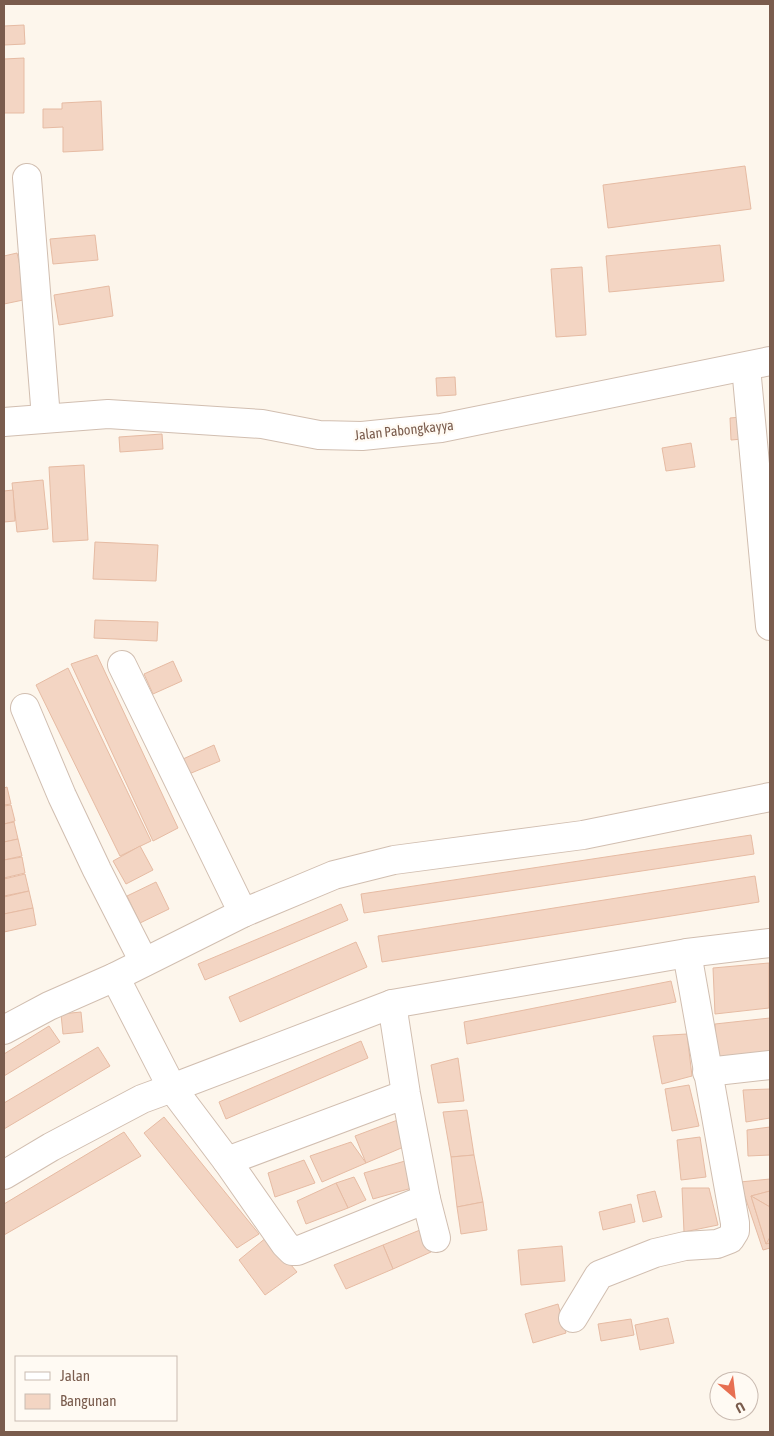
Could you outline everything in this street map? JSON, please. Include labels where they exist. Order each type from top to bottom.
[{"type":"street","points":[[27,178],[46,418]]},
{"type":"street","points":[[758,364],[770,626]]},
{"type":"street","name":"Jalan Pabongkayya","points":[[4,422],[108,414],[262,424],[319,435],[362,436],[441,428],[758,364]]},
{"type":"street","points":[[122,665],[242,913]]},
{"type":"street","points":[[25,708],[62,796],[144,962]]},
{"type":"street","points":[[4,1030],[49,1006],[115,977],[242,913],[334,875],[394,860],[583,835],[770,797]]},
{"type":"street","points":[[4,1175],[126,1106],[392,1004],[687,953],[770,943]]},
{"type":"street","points":[[573,1318],[599,1274],[655,1253],[685,1246],[717,1244],[730,1239],[735,1231],[736,1223],[707,1072],[687,953]]},
{"type":"street","points":[[115,977],[172,1088],[292,1251],[298,1251],[426,1198]]},
{"type":"street","points":[[392,1004],[406,1094],[426,1198],[436,1238]]},
{"type":"street","points":[[707,1072],[770,1066]]},
{"type":"street","points":[[227,1161],[406,1094]]},
{"type":"building","points":[[24,25],[25,44],[4,45],[4,26]]},
{"type":"building","points":[[24,58],[24,113],[4,113],[4,59]]},
{"type":"building","points":[[101,101],[103,150],[63,152],[63,127],[43,128],[43,109],[62,109],[62,103]]},
{"type":"building","points":[[745,166],[751,209],[608,228],[603,185]]},
{"type":"building","points":[[95,235],[98,260],[53,264],[50,239]]},
{"type":"building","points":[[720,245],[724,281],[609,292],[606,256]]},
{"type":"building","points":[[17,253],[28,299],[4,304],[4,256]]},
{"type":"building","points":[[582,267],[586,335],[556,337],[551,269]]},
{"type":"building","points":[[109,286],[113,316],[59,325],[54,295]]},
{"type":"building","points":[[455,377],[456,395],[437,396],[436,378]]},
{"type":"building","points":[[741,417],[743,439],[731,440],[730,418]]},
{"type":"building","points":[[162,434],[163,449],[120,452],[119,437]]},
{"type":"building","points":[[691,443],[695,467],[666,471],[662,448]]},
{"type":"building","points":[[84,465],[88,540],[53,542],[49,467]]},
{"type":"building","points":[[43,480],[48,529],[17,532],[12,483]]},
{"type":"building","points":[[13,490],[15,521],[4,522],[4,491]]},
{"type":"building","points":[[95,542],[158,545],[156,581],[93,579]]},
{"type":"building","points":[[95,620],[158,622],[157,641],[94,638]]},
{"type":"building","points":[[97,655],[178,828],[153,841],[71,664]]},
{"type":"building","points":[[173,661],[182,681],[153,694],[144,674]]},
{"type":"building","points":[[68,668],[151,841],[120,856],[36,685]]},
{"type":"building","points":[[214,745],[220,761],[189,774],[183,759]]},
{"type":"building","points":[[7,787],[11,804],[4,805],[4,788]]},
{"type":"building","points":[[11,805],[15,821],[4,824],[4,806]]},
{"type":"building","points":[[14,822],[18,839],[4,842],[4,824]]},
{"type":"building","points":[[751,835],[754,854],[364,913],[361,894]]},
{"type":"building","points":[[18,839],[22,856],[4,860],[4,842]]},
{"type":"building","points":[[140,846],[153,870],[126,884],[113,861]]},
{"type":"building","points":[[22,857],[25,873],[4,878],[4,860]]},
{"type":"building","points":[[25,874],[29,891],[4,896],[4,879]]},
{"type":"building","points":[[755,876],[759,902],[382,962],[378,936]]},
{"type":"building","points":[[156,882],[169,909],[140,923],[127,896]]},
{"type":"building","points":[[29,891],[33,908],[4,914],[4,897]]},
{"type":"building","points":[[341,904],[348,920],[205,980],[198,964]]},
{"type":"building","points":[[33,908],[36,925],[4,932],[4,914]]},
{"type":"building","points":[[356,942],[367,967],[240,1022],[229,997]]},
{"type":"building","points":[[769,963],[769,1008],[715,1014],[713,968]]},
{"type":"building","points":[[671,981],[676,1002],[467,1044],[464,1022]]},
{"type":"building","points":[[81,1012],[83,1032],[63,1034],[61,1014]]},
{"type":"building","points":[[770,1018],[770,1056],[717,1060],[715,1024]]},
{"type":"building","points":[[49,1026],[60,1042],[4,1076],[4,1054]]},
{"type":"building","points":[[687,1034],[692,1076],[662,1084],[653,1036]]},
{"type":"building","points":[[361,1041],[368,1058],[226,1119],[219,1102]]},
{"type":"building","points":[[98,1047],[110,1066],[4,1129],[4,1103]]},
{"type":"building","points":[[458,1058],[464,1101],[438,1103],[431,1065]]},
{"type":"building","points":[[689,1085],[699,1126],[672,1131],[665,1089]]},
{"type":"building","points":[[770,1089],[770,1118],[746,1122],[743,1090]]},
{"type":"building","points":[[467,1110],[474,1155],[451,1157],[443,1112]]},
{"type":"building","points":[[164,1117],[259,1234],[237,1248],[144,1133]]},
{"type":"building","points":[[403,1118],[406,1146],[366,1163],[355,1136]]},
{"type":"building","points":[[770,1127],[770,1155],[748,1156],[747,1130]]},
{"type":"building","points":[[124,1132],[141,1156],[4,1235],[4,1204]]},
{"type":"building","points":[[700,1137],[706,1177],[681,1180],[677,1140]]},
{"type":"building","points":[[351,1142],[366,1163],[322,1182],[310,1156]]},
{"type":"building","points":[[474,1155],[483,1202],[457,1207],[451,1157]]},
{"type":"building","points":[[304,1160],[315,1183],[275,1197],[268,1173]]},
{"type":"building","points":[[405,1161],[412,1188],[373,1199],[364,1173]]},
{"type":"building","points":[[354,1177],[366,1200],[348,1208],[336,1183]]},
{"type":"building","points":[[770,1179],[770,1248],[763,1250],[740,1182]]},
{"type":"building","points":[[336,1183],[348,1208],[306,1224],[297,1201]]},
{"type":"building","points":[[682,1188],[709,1188],[718,1225],[684,1232]]},
{"type":"building","points":[[655,1191],[662,1217],[643,1222],[637,1195]]},
{"type":"building","points":[[770,1191],[770,1243],[766,1244],[751,1196]]},
{"type":"building","points":[[770,1191],[770,1207],[751,1196]]},
{"type":"building","points":[[751,1196],[770,1207],[770,1237],[766,1244]]},
{"type":"building","points":[[483,1202],[487,1230],[461,1234],[457,1207]]},
{"type":"building","points":[[631,1204],[635,1222],[603,1230],[599,1212]]},
{"type":"building","points":[[420,1230],[431,1252],[393,1269],[383,1245]]},
{"type":"building","points":[[267,1237],[297,1272],[265,1295],[239,1260]]},
{"type":"building","points":[[383,1245],[393,1269],[346,1289],[334,1265]]},
{"type":"building","points":[[562,1246],[565,1281],[521,1285],[518,1250]]},
{"type":"building","points":[[558,1304],[566,1333],[533,1343],[525,1314]]},
{"type":"building","points":[[668,1318],[674,1343],[640,1350],[635,1325]]},
{"type":"building","points":[[631,1319],[634,1335],[601,1341],[598,1324]]}]
